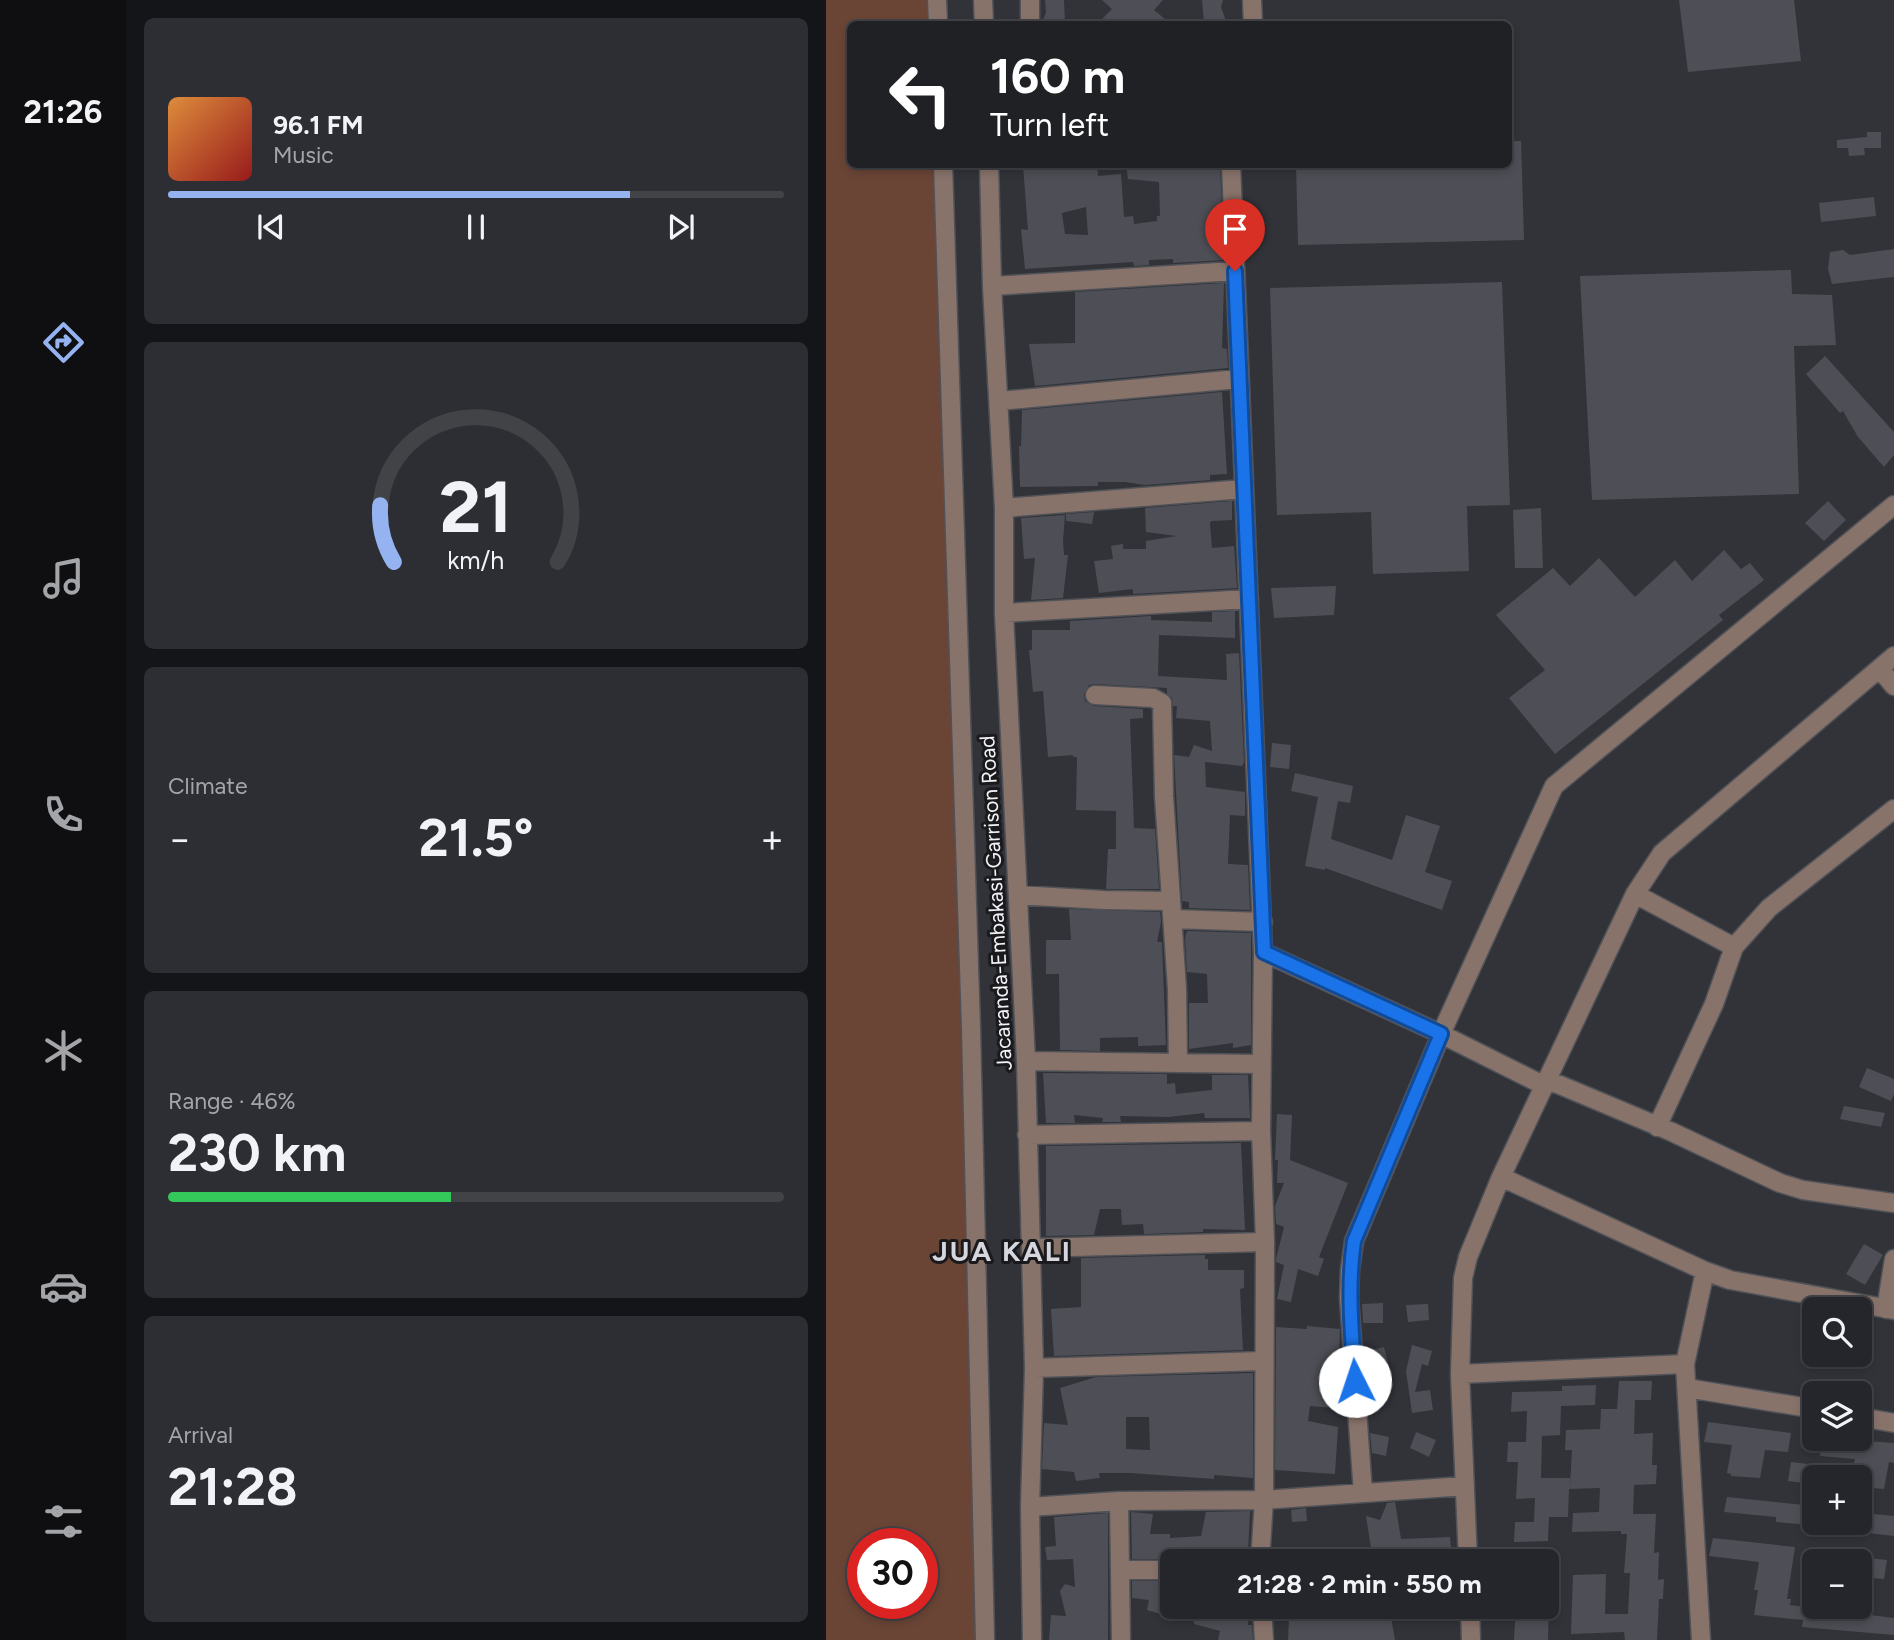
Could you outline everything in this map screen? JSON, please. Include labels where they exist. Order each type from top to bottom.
[{"type":"street","points":[[937,0],[938,21]]},
{"type":"street","points":[[983,0],[984,21]]},
{"type":"street","points":[[1030,0],[1030,21]]},
{"type":"street","points":[[1252,0],[1254,21]]},
{"type":"street","points":[[943,168],[971,1028],[985,1640]]},
{"type":"street","name":"Jacaranda-Embakasi-Garrison Road","points":[[989,168],[992,286],[1004,508],[1004,613],[1026,1061],[1032,1248],[1032,1640]]},
{"type":"street","points":[[1231,168],[1264,952],[1261,1064],[1265,1242],[1264,1500],[1261,1549]]},
{"type":"street","points":[[992,286],[1235,271]]},
{"type":"street","points":[[999,401],[1238,379]]},
{"type":"street","points":[[1004,508],[1244,489]]},
{"type":"street","points":[[1363,1493],[1349,1298],[1354,1241],[1441,1034],[1554,786],[1894,505]]},
{"type":"street","points":[[1004,613],[1249,598]]},
{"type":"street","points":[[1468,1549],[1460,1374],[1463,1278],[1468,1257],[1501,1177],[1635,894],[1662,853],[1894,656]]},
{"type":"street","points":[[1880,669],[1894,686]]},
{"type":"street","points":[[1095,695],[1153,698],[1162,703],[1178,1063]]},
{"type":"street","points":[[1657,1127],[1714,1004],[1734,947],[1769,908],[1894,809]]},
{"type":"street","points":[[1635,894],[1734,947]]},
{"type":"street","points":[[1018,895],[1104,900],[1263,922]]},
{"type":"street","points":[[1264,952],[1547,1083],[1657,1127],[1780,1183],[1803,1190],[1894,1203]]},
{"type":"street","points":[[1026,1061],[1261,1064]]},
{"type":"street","points":[[1027,1135],[1261,1131]]},
{"type":"street","points":[[1501,1177],[1705,1271],[1752,1286],[1890,1309],[1894,1259]]},
{"type":"street","points":[[1032,1248],[1265,1242]]},
{"type":"street","points":[[1701,1640],[1685,1364],[1705,1271]]},
{"type":"street","points":[[1034,1368],[1263,1361]]},
{"type":"street","points":[[1460,1374],[1685,1364]]},
{"type":"street","points":[[1687,1388],[1802,1407]]},
{"type":"street","points":[[1872,1419],[1894,1423]]},
{"type":"street","points":[[1030,1507],[1119,1501],[1264,1500],[1465,1486]]},
{"type":"street","points":[[1119,1501],[1121,1640]]},
{"type":"street","points":[[1120,1570],[1160,1570]]},
{"type":"street","points":[[1263,1619],[1264,1640]]},
{"type":"street","points":[[1470,1619],[1471,1640]]},
{"type":"shaded area","points":[[826,0],[933,0],[934,21],[847,21],[847,168],[938,168],[982,1640],[826,1640]]},
{"type":"building","points":[[1045,0],[1064,0],[1065,21],[1042,21],[1046,13]]},
{"type":"building","points":[[1102,0],[1163,0],[1154,10],[1167,21],[1100,21],[1112,9]]},
{"type":"building","points":[[1202,0],[1223,0],[1221,7],[1226,21],[1204,21]]},
{"type":"building","points":[[1679,0],[1794,0],[1801,61],[1688,72]]},
{"type":"building","points":[[1867,132],[1881,132],[1881,148],[1864,148],[1865,155],[1849,156],[1848,148],[1837,148],[1837,140],[1867,137]]},
{"type":"building","points":[[1512,141],[1521,141],[1524,240],[1298,245],[1296,168],[1512,168]]},
{"type":"building","points":[[1023,168],[1097,168],[1098,176],[1121,174],[1124,217],[1133,216],[1134,224],[1157,221],[1157,216],[1160,216],[1159,182],[1128,179],[1127,168],[1220,168],[1224,260],[1173,263],[1173,259],[1149,260],[1149,265],[1134,266],[1133,262],[1025,269],[1021,229],[1028,230]],"holes":[[[1086,207],[1088,235],[1065,234],[1062,213]]]},
{"type":"building","points":[[1874,197],[1876,216],[1821,222],[1819,203]]},
{"type":"building","points":[[1894,249],[1894,277],[1832,284],[1828,269],[1830,252],[1843,250],[1850,255]]},
{"type":"building","points":[[1791,270],[1792,294],[1832,295],[1836,345],[1794,346],[1799,494],[1592,500],[1580,276]]},
{"type":"building","points":[[1502,282],[1510,505],[1467,506],[1469,571],[1373,574],[1371,512],[1277,515],[1270,288]]},
{"type":"building","points":[[1224,283],[1222,348],[1227,349],[1228,368],[1035,386],[1029,344],[1075,343],[1075,292]]},
{"type":"building","points":[[1825,356],[1894,432],[1894,455],[1884,467],[1858,437],[1843,411],[1840,413],[1806,374]]},
{"type":"building","points":[[1222,392],[1227,474],[1210,475],[1210,480],[1145,485],[1098,482],[1098,486],[1020,487],[1022,410]]},
{"type":"building","points":[[1232,501],[1232,520],[1211,521],[1210,524],[1212,548],[1234,546],[1237,588],[1133,594],[1133,589],[1099,593],[1094,561],[1113,559],[1111,546],[1123,544],[1123,549],[1146,549],[1146,541],[1177,536],[1146,532],[1145,508]]},
{"type":"building","points":[[1828,501],[1846,520],[1824,541],[1805,523]]},
{"type":"building","points":[[1541,508],[1543,568],[1515,568],[1513,510]]},
{"type":"building","points":[[1094,512],[1092,524],[1066,521],[1066,514]]},
{"type":"building","points":[[1065,515],[1064,555],[1068,555],[1063,598],[1031,600],[1035,558],[1024,559],[1021,518]]},
{"type":"building","points":[[1724,550],[1741,569],[1750,563],[1764,580],[1719,615],[1723,620],[1555,754],[1509,698],[1545,670],[1496,615],[1553,568],[1570,586],[1599,558],[1635,597],[1675,560],[1692,581]]},
{"type":"building","points":[[1336,586],[1334,615],[1274,618],[1271,588]]},
{"type":"building","points":[[1235,611],[1235,638],[1159,635],[1158,676],[1227,680],[1226,654],[1239,653],[1244,762],[1242,766],[1205,762],[1206,787],[1245,792],[1245,816],[1230,815],[1228,864],[1248,865],[1250,910],[1189,908],[1189,902],[1182,901],[1174,755],[1189,757],[1194,745],[1212,751],[1210,721],[1176,718],[1177,706],[1173,706],[1167,688],[1096,684],[1089,685],[1084,694],[1085,701],[1094,706],[1143,709],[1143,718],[1130,719],[1134,828],[1155,829],[1159,889],[1106,889],[1108,849],[1116,849],[1116,811],[1076,810],[1077,757],[1048,757],[1043,691],[1033,692],[1029,650],[1032,650],[1032,630],[1070,630],[1070,621],[1151,616],[1151,620],[1212,622],[1212,612]]},
{"type":"building","points":[[1272,743],[1291,745],[1289,769],[1270,767]]},
{"type":"building","points":[[1295,773],[1353,786],[1350,803],[1338,801],[1331,839],[1392,860],[1406,815],[1440,826],[1425,872],[1452,881],[1442,910],[1325,868],[1305,866],[1318,797],[1291,791]]},
{"type":"building","points":[[1069,909],[1160,912],[1157,942],[1162,942],[1166,1045],[1138,1046],[1138,1037],[1100,1038],[1100,1051],[1060,1050],[1059,974],[1046,974],[1046,940],[1071,940]]},
{"type":"building","points":[[1187,931],[1251,933],[1251,1045],[1233,1048],[1233,1043],[1189,1049],[1189,1003],[1208,1003],[1207,974],[1187,972]]},
{"type":"building","points":[[1867,1068],[1894,1079],[1891,1101],[1859,1087]]},
{"type":"building","points":[[1043,1073],[1167,1074],[1167,1084],[1175,1083],[1176,1094],[1212,1090],[1212,1075],[1248,1075],[1250,1118],[1205,1118],[1204,1113],[1168,1117],[1120,1116],[1121,1122],[1102,1122],[1103,1118],[1074,1115],[1075,1123],[1046,1123]]},
{"type":"building","points":[[1844,1106],[1885,1113],[1881,1127],[1840,1119]]},
{"type":"building","points":[[1277,1114],[1292,1115],[1290,1160],[1348,1183],[1319,1257],[1324,1259],[1318,1276],[1298,1269],[1291,1302],[1277,1299],[1284,1265],[1276,1262],[1276,1259],[1284,1227],[1276,1224],[1275,1206],[1284,1183],[1277,1183]]},
{"type":"building","points":[[1241,1143],[1245,1230],[1203,1229],[1203,1232],[1144,1234],[1143,1224],[1122,1225],[1121,1209],[1100,1209],[1094,1235],[1046,1236],[1046,1146]]},
{"type":"building","points":[[1864,1244],[1883,1255],[1865,1285],[1846,1274]]},
{"type":"building","points":[[1205,1255],[1205,1259],[1208,1259],[1208,1270],[1244,1270],[1244,1288],[1240,1289],[1243,1350],[1054,1356],[1051,1309],[1081,1307],[1081,1258]]},
{"type":"building","points":[[1383,1303],[1383,1323],[1363,1323],[1362,1304]]},
{"type":"building","points":[[1428,1304],[1429,1320],[1408,1322],[1406,1305]]},
{"type":"building","points":[[1307,1326],[1340,1329],[1338,1388],[1344,1390],[1346,1409],[1310,1406],[1308,1421],[1338,1427],[1335,1474],[1275,1470],[1276,1327],[1307,1329]]},
{"type":"building","points":[[1412,1345],[1432,1351],[1428,1366],[1422,1364],[1415,1392],[1430,1390],[1433,1410],[1412,1413],[1406,1371]]},
{"type":"building","points":[[1384,1347],[1392,1379],[1367,1376],[1364,1352]]},
{"type":"building","points":[[1253,1373],[1253,1478],[1214,1475],[1214,1479],[1099,1473],[1100,1478],[1076,1481],[1074,1472],[1042,1469],[1044,1423],[1068,1425],[1060,1388],[1096,1377]],"holes":[[[1126,1417],[1149,1417],[1150,1450],[1126,1449]]]},
{"type":"building","points":[[1619,1381],[1652,1381],[1651,1400],[1635,1400],[1634,1434],[1653,1433],[1652,1465],[1657,1465],[1656,1484],[1634,1485],[1633,1514],[1656,1514],[1654,1553],[1659,1552],[1658,1580],[1664,1579],[1663,1599],[1659,1599],[1657,1640],[1625,1640],[1624,1632],[1571,1634],[1573,1575],[1606,1574],[1605,1614],[1628,1614],[1630,1573],[1624,1573],[1627,1534],[1621,1534],[1621,1531],[1572,1532],[1573,1513],[1599,1512],[1600,1488],[1569,1489],[1568,1517],[1549,1517],[1548,1541],[1514,1542],[1515,1522],[1534,1522],[1535,1498],[1516,1499],[1518,1462],[1507,1462],[1508,1442],[1526,1442],[1527,1411],[1511,1412],[1512,1392],[1562,1391],[1562,1386],[1596,1385],[1595,1405],[1561,1406],[1560,1435],[1542,1436],[1541,1478],[1570,1478],[1570,1486],[1572,1450],[1565,1450],[1566,1430],[1600,1429],[1601,1409],[1617,1409]]},
{"type":"building","points":[[1708,1422],[1791,1433],[1788,1452],[1765,1450],[1760,1478],[1731,1476],[1727,1473],[1732,1445],[1704,1442]]},
{"type":"building","points":[[1416,1432],[1436,1440],[1429,1457],[1410,1448]]},
{"type":"building","points":[[1370,1433],[1389,1437],[1386,1456],[1372,1453]]},
{"type":"building","points":[[1872,1441],[1894,1443],[1894,1463],[1889,1462],[1884,1489],[1872,1488],[1872,1465],[1854,1465],[1855,1459],[1820,1456],[1821,1451],[1872,1451]]},
{"type":"building","points":[[1791,1462],[1816,1465],[1802,1465],[1802,1483],[1788,1481]]},
{"type":"building","points":[[1727,1497],[1802,1505],[1802,1524],[1776,1522],[1776,1517],[1724,1512]]},
{"type":"building","points":[[1395,1502],[1401,1539],[1450,1537],[1451,1548],[1371,1549],[1366,1516],[1380,1520],[1387,1503]]},
{"type":"building","points":[[1306,1508],[1307,1521],[1292,1522],[1291,1510]]},
{"type":"building","points":[[1250,1511],[1248,1549],[1160,1549],[1160,1559],[1132,1559],[1131,1512],[1153,1514],[1150,1534],[1170,1534],[1170,1538],[1201,1536],[1206,1512]]},
{"type":"building","points":[[1108,1513],[1108,1640],[1049,1640],[1051,1615],[1066,1616],[1060,1591],[1065,1584],[1075,1587],[1073,1559],[1047,1560],[1045,1547],[1056,1546],[1054,1517]]},
{"type":"building","points":[[1872,1514],[1894,1516],[1894,1536],[1872,1533]]},
{"type":"building","points":[[1713,1538],[1795,1547],[1787,1599],[1791,1599],[1790,1605],[1802,1606],[1802,1619],[1872,1619],[1872,1615],[1894,1618],[1894,1635],[1802,1627],[1803,1620],[1754,1615],[1758,1590],[1754,1590],[1759,1562],[1709,1556]]},
{"type":"building","points":[[1872,1558],[1887,1560],[1884,1579],[1872,1578]]},
{"type":"building","points":[[1132,1581],[1160,1581],[1160,1614],[1147,1610],[1149,1600],[1132,1598]]},
{"type":"building","points":[[1194,1619],[1248,1619],[1248,1625],[1252,1625],[1253,1640],[1218,1640],[1220,1631],[1194,1624]]},
{"type":"building","points":[[1289,1619],[1391,1619],[1395,1640],[1288,1640]]},
{"type":"building","points":[[1515,1619],[1549,1619],[1548,1640],[1514,1640]]},
{"type":"district","name":"JUA KALI","points":[[1002,1251]]},
{"type":"route","points":[[1235,271],[1264,952],[1441,1034],[1354,1241],[1349,1298],[1355,1381]]}]
